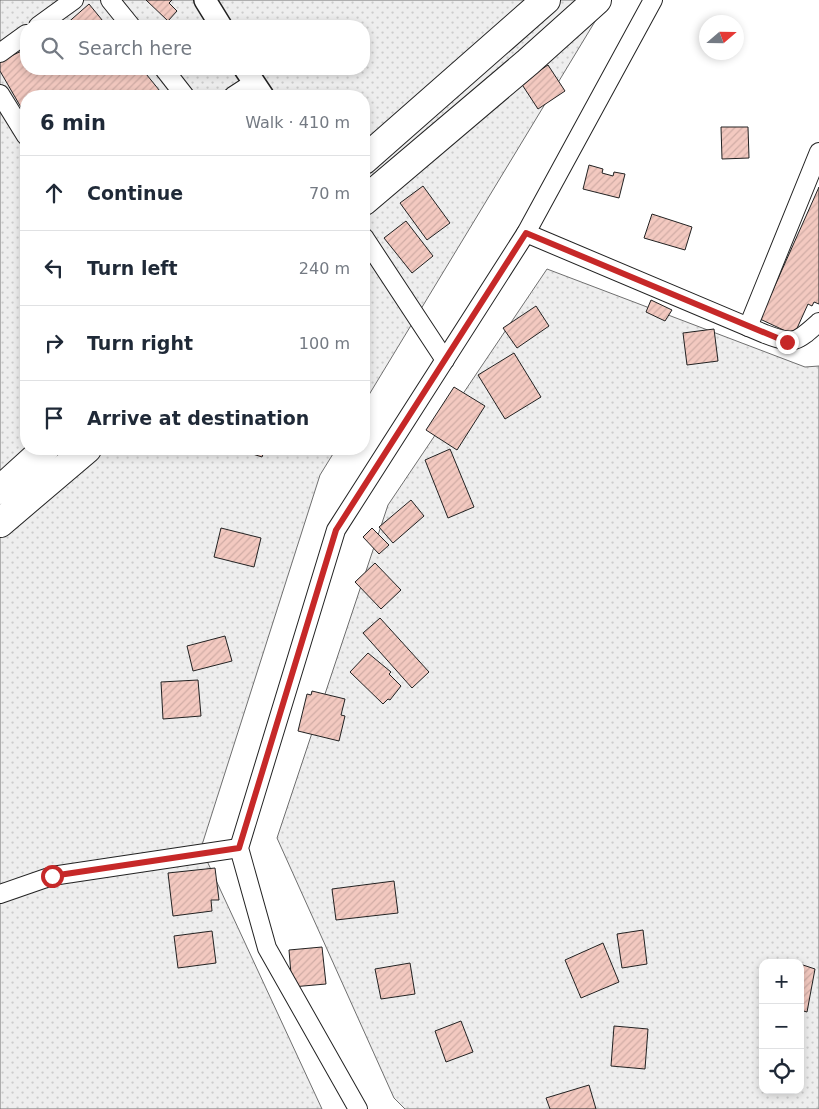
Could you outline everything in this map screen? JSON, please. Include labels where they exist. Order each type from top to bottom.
[{"type":"main road","points":[[370,155],[546,0]]},
{"type":"main road","points":[[370,196],[528,62],[597,0]]},
{"type":"main road","points":[[0,490],[38,455]]},
{"type":"main road","points":[[0,524],[80,455]]},
{"type":"street","points":[[46,20],[74,0]]},
{"type":"street","points":[[110,0],[125,20]]},
{"type":"street","points":[[205,0],[217,20]]},
{"type":"street","points":[[358,1109],[267,948],[239,848],[336,530],[526,233],[653,0]]},
{"type":"street","points":[[0,53],[20,38]]},
{"type":"street","points":[[169,75],[181,90]]},
{"type":"street","points":[[243,90],[254,83]]},
{"type":"street","points":[[0,94],[20,126]]},
{"type":"street","points":[[748,326],[819,152]]},
{"type":"street","points":[[526,233],[787,342],[802,337],[819,322]]},
{"type":"street","points":[[370,246],[445,360]]},
{"type":"street","points":[[0,894],[52,876],[239,848]]},
{"type":"shaded area","points":[[0,0],[608,0],[370,393],[370,90],[20,90],[20,455],[332,455],[320,475],[201,848],[322,1109],[0,1109]]},
{"type":"shaded area","points":[[547,269],[805,367],[819,366],[819,1109],[405,1109],[394,1098],[277,838],[388,505]]},
{"type":"building","points":[[146,0],[172,0],[169,3],[177,11],[167,20]]},
{"type":"building","points":[[89,4],[102,20],[71,20]]},
{"type":"building","points":[[20,52],[20,75],[147,75],[159,90],[20,90],[20,106],[0,71],[0,61]]},
{"type":"building","points":[[548,65],[565,91],[538,109],[521,83]]},
{"type":"building","points":[[721,127],[748,127],[749,158],[722,159]]},
{"type":"building","points":[[589,165],[603,169],[602,173],[613,176],[614,172],[625,174],[619,198],[583,189]]},
{"type":"building","points":[[423,186],[450,223],[427,240],[400,203]]},
{"type":"building","points":[[819,187],[819,304],[814,302],[812,306],[808,304],[794,335],[760,319]]},
{"type":"building","points":[[652,214],[692,227],[685,250],[644,238]]},
{"type":"building","points":[[406,221],[433,256],[412,273],[384,238]]},
{"type":"building","points":[[651,300],[672,310],[665,321],[646,312]]},
{"type":"building","points":[[536,306],[549,326],[517,348],[503,328]]},
{"type":"building","points":[[714,329],[718,361],[687,365],[683,333]]},
{"type":"building","points":[[514,353],[541,397],[505,419],[478,375]]},
{"type":"building","points":[[454,387],[485,406],[457,450],[426,430]]},
{"type":"building","points":[[450,449],[474,507],[448,518],[425,460]]},
{"type":"building","points":[[411,500],[424,516],[393,543],[379,527]]},
{"type":"building","points":[[221,528],[261,538],[254,567],[214,557]]},
{"type":"building","points":[[372,528],[389,545],[379,554],[363,537]]},
{"type":"building","points":[[375,563],[401,590],[381,609],[355,582]]},
{"type":"building","points":[[380,618],[429,672],[412,688],[363,633]]},
{"type":"building","points":[[225,636],[232,661],[193,671],[187,646]]},
{"type":"building","points":[[368,653],[391,672],[389,674],[401,686],[390,700],[388,699],[383,704],[350,672]]},
{"type":"building","points":[[198,680],[201,716],[163,719],[161,682]]},
{"type":"building","points":[[312,691],[345,699],[341,715],[345,716],[339,741],[298,731],[307,694],[311,695]]},
{"type":"building","points":[[215,868],[219,900],[211,900],[212,911],[173,916],[168,873]]},
{"type":"building","points":[[394,881],[398,913],[336,920],[332,889]]},
{"type":"building","points":[[643,930],[647,964],[622,968],[617,934]]},
{"type":"building","points":[[212,931],[216,963],[178,968],[174,936]]},
{"type":"building","points":[[603,943],[619,982],[581,998],[565,960]]},
{"type":"building","points":[[322,947],[326,984],[292,987],[289,950]]},
{"type":"building","points":[[410,963],[415,994],[381,999],[375,969]]},
{"type":"building","points":[[804,965],[815,969],[807,1012],[804,1011]]},
{"type":"building","points":[[461,1021],[473,1052],[446,1062],[435,1031]]},
{"type":"building","points":[[614,1026],[648,1029],[645,1069],[611,1066]]},
{"type":"building","points":[[589,1085],[596,1109],[550,1109],[546,1098]]},
{"type":"route","points":[[52,876],[239,848],[336,530],[526,233],[787,342]]}]
